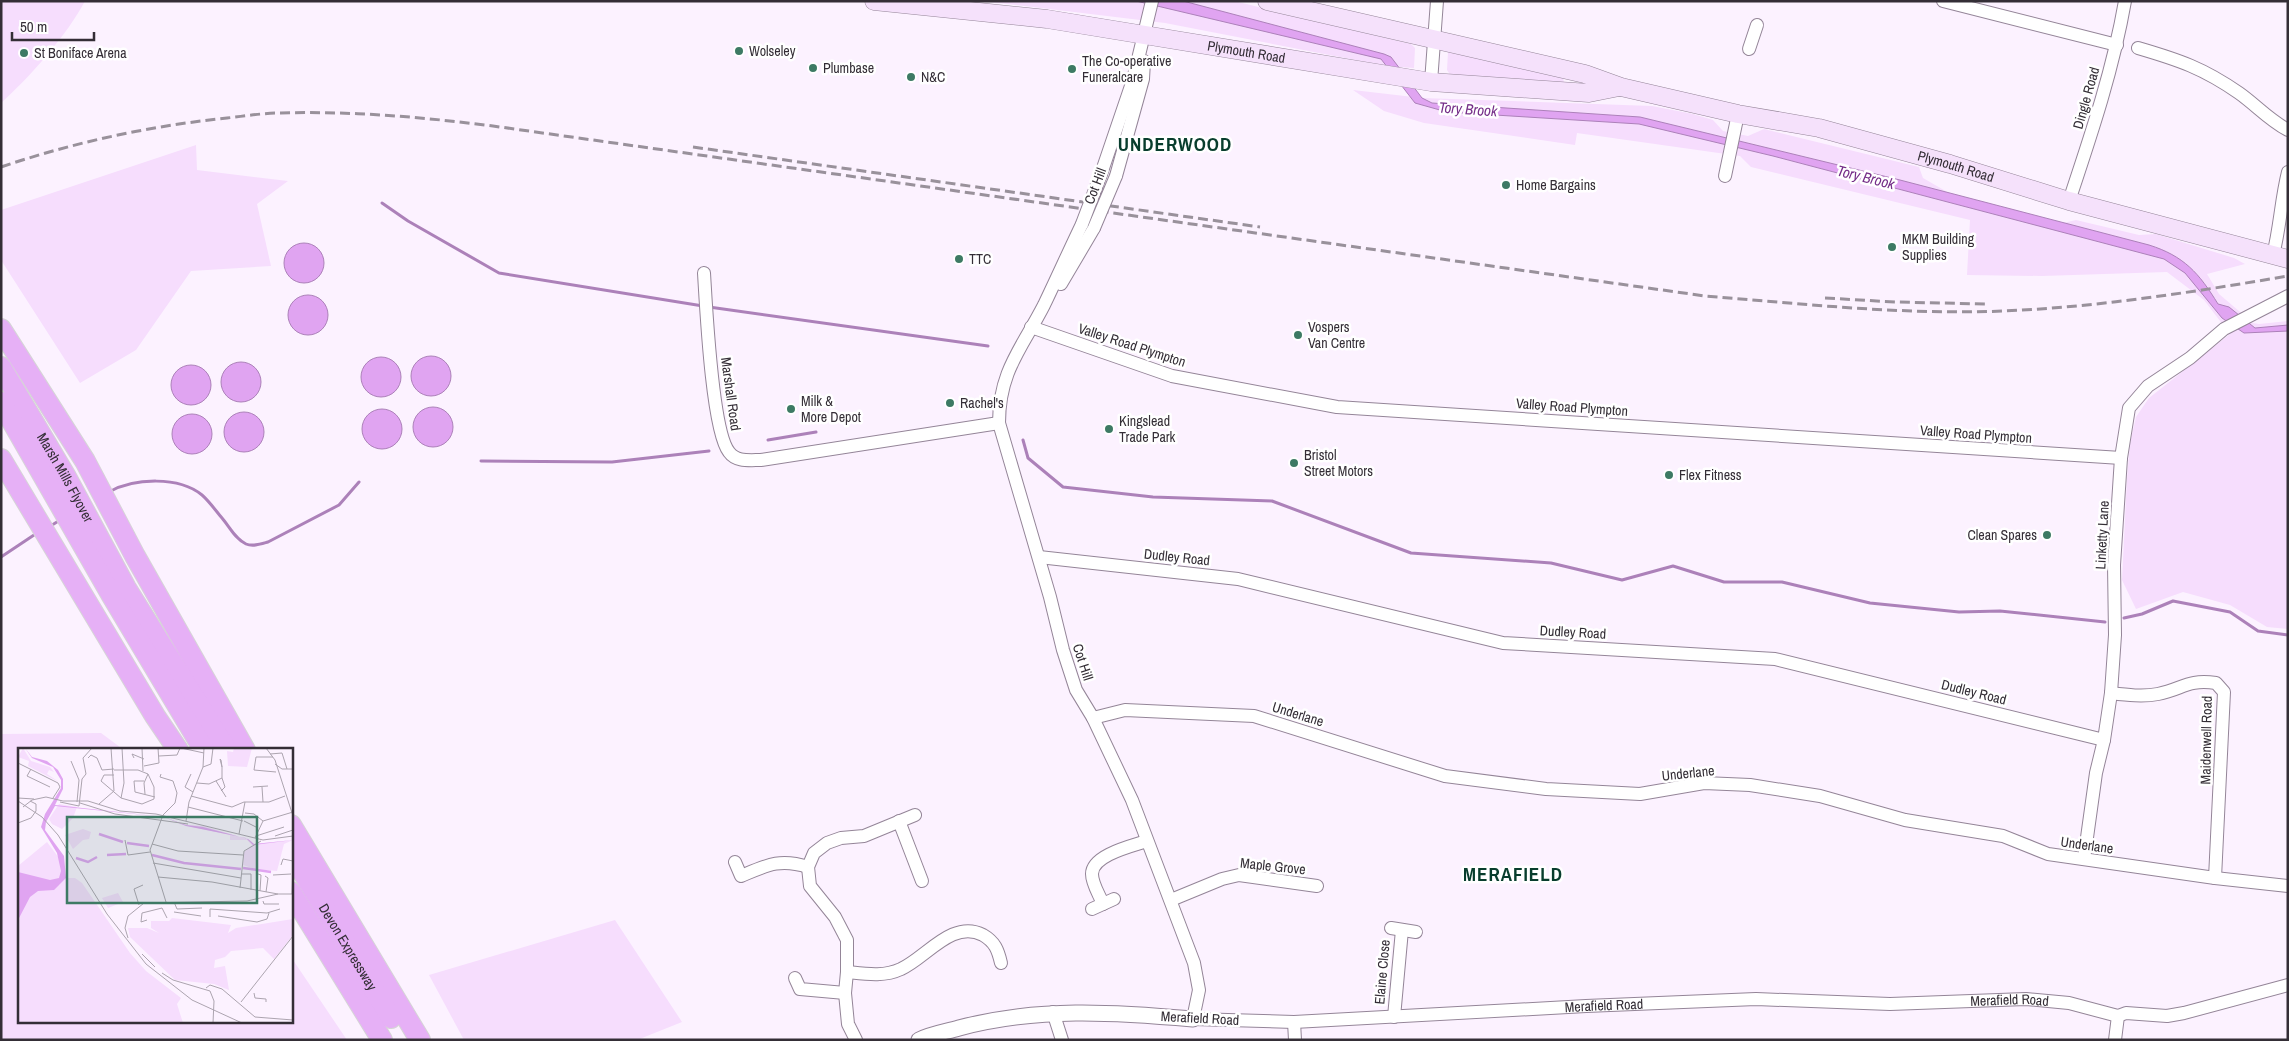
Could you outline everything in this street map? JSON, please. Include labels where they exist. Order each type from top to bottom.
[{"type":"highway","points":[[1,329],[85,461],[134,556],[243,748]]},
{"type":"highway","name":"Marsh Mills Flyover","points":[[1,367],[65,475],[119,592]]},
{"type":"highway","name":"Marsh Mills Flyover","points":[[1,402],[119,592]]},
{"type":"highway","points":[[1,460],[177,748]]},
{"type":"highway","points":[[119,592],[203,748]]},
{"type":"highway","points":[[119,592],[226,748]]},
{"type":"highway","points":[[292,827],[420,1040]]},
{"type":"highway","name":"Devon Expressway","points":[[296,862],[404,1040]]},
{"type":"highway","name":"Devon Expressway","points":[[292,894],[382,1040]]},
{"type":"highway","points":[[292,916],[326,947]]},
{"type":"main road","name":"Plymouth Road","points":[[874,1],[1047,19],[1431,82],[1588,93],[1621,87]]},
{"type":"main road","name":"Plymouth Road","points":[[1267,1],[1585,74],[1621,87],[1738,114],[1819,128],[1950,164],[2069,201],[2282,258]]},
{"type":"street","points":[[1431,82],[1437,1]]},
{"type":"street","points":[[1943,1],[2117,45]]},
{"type":"street","name":"Dingle Road","points":[[2069,201],[2090,138],[2117,45],[2125,1]]},
{"type":"street","name":"Cot Hill","points":[[1088,226],[1101,174],[1133,80],[1151,4]]},
{"type":"street","points":[[1749,49],[1756,26]]},
{"type":"street","name":"Cot Hill","points":[[1144,34],[1143,79],[1116,176],[1088,226],[1061,285],[1043,307],[1004,378],[999,402],[999,423],[1076,690],[1093,718],[1132,800],[1194,963],[1199,990],[1193,1019]]},
{"type":"street","points":[[2138,48],[2182,61],[2207,72],[2241,94],[2277,124],[2288,130]]},
{"type":"street","points":[[1725,176],[1738,114]]},
{"type":"street","points":[[2282,258],[2282,195],[2288,172]]},
{"type":"street","name":"Marshall Road","points":[[704,273],[707,321],[720,432],[729,452],[739,460],[761,460],[999,423]]},
{"type":"street","name":"Linketty Lane","points":[[2084,859],[2096,772],[2104,740],[2111,693],[2115,635],[2114,565],[2120,458],[2129,408],[2148,386],[2190,358],[2224,329],[2288,296]]},
{"type":"street","name":"Valley Road Plympton","points":[[1031,327],[1172,376],[1337,407],[2120,458]]},
{"type":"street","name":"Dudley Road","points":[[1039,557],[1238,579],[1503,643],[1775,659],[2104,740]]},
{"type":"street","name":"Maidenwell Road","points":[[2111,693],[2137,696],[2160,694],[2190,682],[2202,681],[2216,683],[2224,692],[2215,878]]},
{"type":"street","name":"Underlane","points":[[1093,718],[1125,710],[1254,716],[1445,776],[1546,789],[1640,794],[1704,783],[1750,785],[1820,796],[1905,820],[2003,836],[2048,854],[2215,878],[2288,886]]},
{"type":"street","points":[[856,1040],[848,1024],[845,993],[847,972],[846,940],[835,917],[810,886],[808,867],[814,853],[827,843],[841,838],[864,836],[915,814]]},
{"type":"street","points":[[898,821],[922,881]]},
{"type":"street","points":[[1103,904],[1093,882],[1092,872],[1096,861],[1112,853],[1147,841]]},
{"type":"street","points":[[734,862],[741,876],[780,862],[793,862],[808,867]]},
{"type":"street","name":"Maple Grove","points":[[1171,900],[1222,879],[1239,875],[1317,886]]},
{"type":"street","name":"Elaine Close","points":[[1394,1017],[1396,929],[1416,932]]},
{"type":"street","points":[[847,972],[882,975],[902,969],[935,945],[959,932],[976,932],[991,940],[997,949],[1001,963]]},
{"type":"street","points":[[795,978],[800,989],[845,993]]},
{"type":"street","name":"Merafield Road","points":[[919,1040],[992,1019],[1053,1012],[1126,1013],[1193,1019],[1294,1022],[1756,999],[1890,1004],[2026,999],[2069,1003],[2118,1016],[2126,1013],[2167,1016],[2288,985]]},
{"type":"street","points":[[1053,1012],[1062,1040]]},
{"type":"street","points":[[2115,1040],[2118,1016]]},
{"type":"street","points":[[1294,1022],[1294,1040]]},
{"type":"shaded area","name":"St Boniface Arena","points":[[1,1],[85,1],[68,28],[47,55],[1,103]]},
{"type":"shaded area","points":[[982,1],[1234,1],[1411,44],[1415,48],[1414,68],[1386,66],[1165,23]]},
{"type":"shaded area","points":[[1448,52],[1563,77],[1564,83],[1451,76],[1447,70]]},
{"type":"shaded area","points":[[1353,90],[1422,98],[1652,106],[1713,120],[1723,131],[1748,136],[1764,129],[1919,167],[1923,178],[1949,193],[2063,223],[2076,220],[2139,235],[2156,234],[2234,258],[2245,264],[2207,274],[2219,294],[2253,323],[2288,321],[2288,629],[2267,627],[2230,605],[2183,592],[2136,609],[2122,580],[2130,443],[2136,417],[2149,398],[2230,334],[2204,300],[2167,272],[2042,276],[1967,275],[1970,220],[1751,167],[1740,156],[1577,133],[1575,145],[1424,123],[1384,111]]},
{"type":"shaded area","points":[[196,145],[197,170],[288,181],[257,204],[271,266],[191,271],[136,350],[80,383],[1,260],[1,210]]},
{"type":"shaded area","points":[[101,733],[121,748],[18,748],[18,1024],[292,1024],[292,958],[347,1040],[1,1040],[1,734]]},
{"type":"shaded area","points":[[615,920],[682,1022],[637,1040],[464,1040],[429,975]]},
{"type":"water","name":"Tory Brook","points":[[1136,1],[1183,1],[1384,54],[1391,57],[1422,98],[1432,103],[1640,117],[1900,180],[2149,245],[2161,249],[2190,267],[2204,283],[2218,304],[2229,307],[2255,328],[2288,325],[2288,331],[2244,333],[2222,318],[2185,273],[2164,259],[1773,156],[1639,124],[1447,112],[1415,103],[1381,59]]},
{"type":"water","points":[[308,243],[315,246],[321,252],[324,263],[323,271],[315,280],[308,283],[300,283],[293,280],[285,271],[284,259],[287,252],[296,244]]},
{"type":"water","points":[[312,295],[319,298],[325,304],[328,315],[327,323],[319,332],[312,335],[304,335],[297,332],[289,323],[288,311],[291,304],[300,296]]},
{"type":"water","points":[[435,356],[442,359],[448,365],[451,376],[450,384],[442,393],[435,396],[427,396],[420,393],[412,384],[411,372],[414,365],[423,357]]},
{"type":"water","points":[[385,357],[392,360],[398,366],[401,377],[400,385],[392,394],[385,397],[377,397],[370,394],[362,385],[361,373],[364,366],[373,358]]},
{"type":"water","points":[[245,362],[252,365],[258,371],[261,382],[260,390],[252,399],[245,402],[237,402],[230,399],[222,390],[221,378],[224,371],[233,363]]},
{"type":"water","points":[[195,365],[202,368],[208,374],[211,385],[210,393],[202,402],[195,405],[187,405],[180,402],[172,393],[171,381],[174,374],[183,366]]},
{"type":"water","points":[[437,407],[444,410],[450,416],[453,427],[452,435],[444,444],[437,447],[429,447],[422,444],[414,435],[413,423],[416,416],[425,408]]},
{"type":"water","points":[[386,409],[393,412],[399,418],[402,429],[401,437],[393,446],[386,449],[378,449],[371,446],[363,437],[362,425],[365,418],[374,410]]},
{"type":"water","points":[[248,412],[255,415],[261,421],[264,432],[263,440],[255,449],[248,452],[240,452],[233,449],[225,440],[224,428],[227,421],[236,413]]},
{"type":"water","points":[[196,414],[203,417],[209,423],[212,434],[211,442],[203,451],[196,454],[188,454],[181,451],[173,442],[172,430],[175,423],[184,415]]},
{"type":"waterway","points":[[382,203],[408,221],[499,273],[703,306]]},
{"type":"waterway","points":[[709,307],[988,346]]},
{"type":"waterway","points":[[768,440],[816,432]]},
{"type":"waterway","points":[[1023,440],[1028,458],[1063,487],[1153,497],[1272,501],[1411,553],[1551,563],[1622,580],[1673,566],[1724,582],[1782,582],[1870,603],[1959,612],[2000,611],[2105,622]]},
{"type":"waterway","points":[[481,461],[612,462],[709,451]]},
{"type":"waterway","points":[[109,492],[131,484],[156,481],[169,482],[192,489],[202,495],[239,539],[246,544],[254,545],[268,542],[339,505],[359,482]]},
{"type":"waterway","points":[[49,527],[60,520]]},
{"type":"waterway","points":[[1,557],[37,533]]},
{"type":"waterway","points":[[2124,618],[2142,614],[2173,601],[2230,612],[2258,631],[2288,635]]},
{"type":"railway","points":[[1,167],[113,136],[198,121],[268,114],[361,114],[413,117],[493,126],[1705,296],[1891,310],[2003,311],[2110,302],[2288,276]]},
{"type":"railway","points":[[693,147],[1260,227]]},
{"type":"railway","points":[[1825,298],[1985,304]]},
{"type":"place","name":"Wolseley","points":[[739,51]]},
{"type":"place","name":"St Boniface Arena","points":[[24,53]]},
{"type":"place","name":"Plumbase","points":[[813,68]]},
{"type":"place","name":"The Co-operative Funeralcare","points":[[1072,69]]},
{"type":"place","name":"N&C","points":[[911,77]]},
{"type":"place","name":"Home Bargains","points":[[1506,185]]},
{"type":"place","name":"MKM Building Supplies","points":[[1892,247]]},
{"type":"place","name":"TTC","points":[[959,259]]},
{"type":"place","name":"Vospers Van Centre","points":[[1298,335]]},
{"type":"place","name":"Rachel's","points":[[950,403]]},
{"type":"place","name":"Milk & More Depot","points":[[791,409]]},
{"type":"place","name":"Kingslead Trade Park","points":[[1109,429]]},
{"type":"place","name":"Bristol Street Motors","points":[[1294,463]]},
{"type":"place","name":"Flex Fitness","points":[[1669,475]]},
{"type":"place","name":"Clean Spares","points":[[2047,535]]},
{"type":"district","name":"UNDERWOOD","points":[[1175,144]]},
{"type":"district","name":"MERAFIELD","points":[[1513,874]]}]
